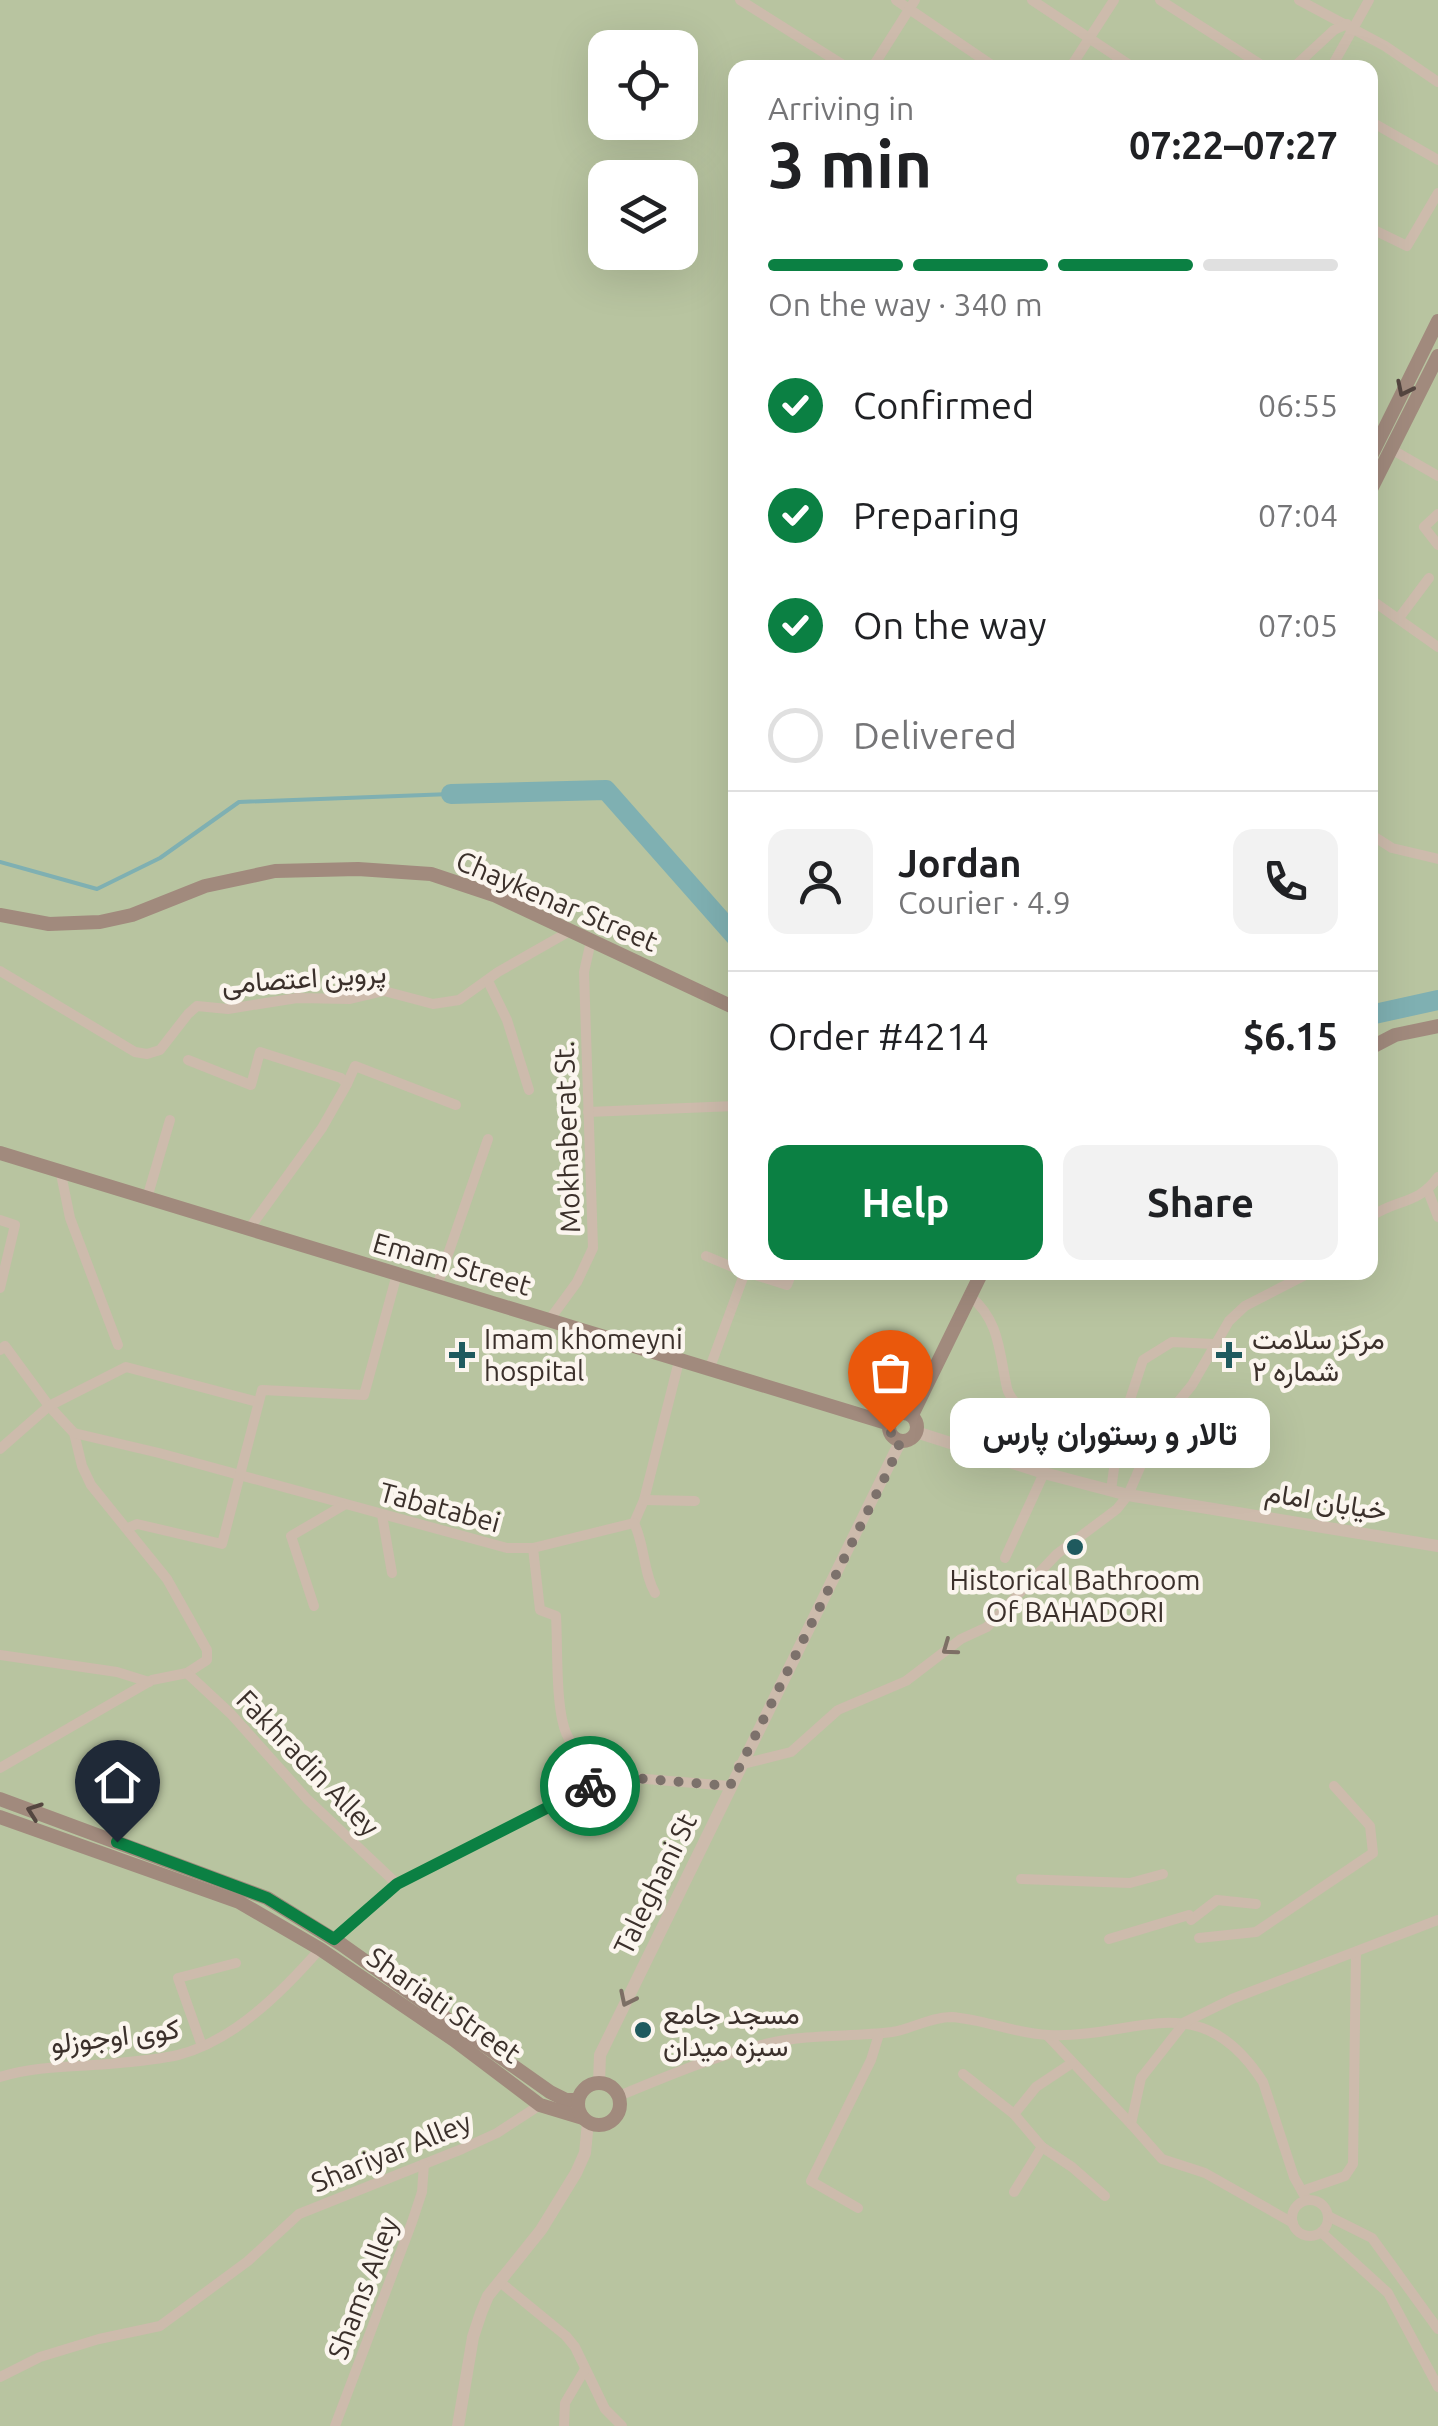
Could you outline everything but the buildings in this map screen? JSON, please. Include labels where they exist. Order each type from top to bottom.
[{"type":"main road","points":[[1378,442],[1438,321]]},
{"type":"main road","points":[[1378,475],[1438,356]]},
{"type":"main road","name":"Chaykenar Street","points":[[0,915],[49,924],[100,922],[132,915],[205,886],[275,872],[358,869],[431,874],[494,895],[728,1005]]},
{"type":"main road","points":[[1378,1044],[1394,1036],[1438,1026]]},
{"type":"main road","name":"Emam Street","points":[[0,1153],[890,1424]]},
{"type":"main road","points":[[912,1415],[974,1282]]},
{"type":"main road","points":[[898,1413],[912,1415],[917,1423],[910,1439],[901,1440],[890,1432],[890,1424],[898,1413]]},
{"type":"main road","name":"Shariati Street","points":[[0,1799],[252,1891],[334,1939],[550,2092],[566,2100],[578,2100]]},
{"type":"main road","name":"Shariati Street","points":[[0,1817],[240,1902],[320,1949],[454,2040],[540,2105],[586,2120]]},
{"type":"main road","points":[[103,1854],[109,1838]]},
{"type":"main road","points":[[599,2083],[610,2086],[618,2096],[620,2109],[613,2120],[601,2126],[586,2120],[578,2100],[586,2088],[599,2083]]},
{"type":"street","points":[[740,0],[835,60]]},
{"type":"street","points":[[896,0],[913,5],[985,60]]},
{"type":"street","points":[[1032,0],[1122,60]]},
{"type":"street","points":[[1075,60],[1114,0]]},
{"type":"street","points":[[1160,0],[1254,60]]},
{"type":"street","points":[[1298,0],[1350,26],[1438,82]]},
{"type":"street","points":[[1335,60],[1350,26],[1369,0]]},
{"type":"street","points":[[877,60],[913,5]]},
{"type":"street","points":[[1301,60],[1334,30],[1350,26]]},
{"type":"street","points":[[1378,126],[1438,160]]},
{"type":"street","points":[[1378,232],[1408,246],[1438,192]]},
{"type":"street","points":[[1391,449],[1438,476]]},
{"type":"street","points":[[1438,514],[1424,527],[1438,544]]},
{"type":"street","points":[[1399,618],[1429,578]]},
{"type":"street","points":[[1378,605],[1438,647]]},
{"type":"street","points":[[1378,839],[1392,848],[1438,859]]},
{"type":"street","name":"پروین اعتصامی","points":[[0,970],[135,1052],[147,1054],[160,1050],[198,1006],[228,1008],[297,998],[350,999],[384,991],[433,1004],[459,1000],[570,931]]},
{"type":"street","name":"Mokhaberat St.","points":[[550,1319],[577,1282],[593,1248],[584,972],[592,942]]},
{"type":"street","points":[[488,980],[507,1020],[528,1090]]},
{"type":"street","points":[[188,1060],[251,1085],[260,1052],[341,1078],[347,1084]]},
{"type":"street","points":[[248,1228],[322,1128],[356,1066],[456,1105]]},
{"type":"street","points":[[588,1112],[728,1106]]},
{"type":"street","points":[[147,1198],[170,1120]]},
{"type":"street","points":[[437,1286],[488,1139]]},
{"type":"street","points":[[61,1174],[70,1218],[118,1345]]},
{"type":"street","points":[[1378,1214],[1428,1192],[1438,1177]]},
{"type":"street","points":[[1428,1192],[1438,1217]]},
{"type":"street","points":[[0,1220],[15,1225],[0,1288]]},
{"type":"street","points":[[706,1256],[728,1265]]},
{"type":"street","points":[[0,1449],[49,1406],[126,1367],[260,1396],[364,1394],[397,1274]]},
{"type":"street","points":[[709,1370],[742,1280]]},
{"type":"street","points":[[740,1765],[791,1752],[838,1710],[906,1682],[961,1639],[987,1627],[1058,1554],[1128,1495],[1157,1428],[1192,1385],[1214,1344],[1245,1306],[1295,1280]]},
{"type":"street","points":[[974,1282],[991,1316],[1006,1369],[1008,1393],[1024,1417],[1038,1471],[1005,1558]]},
{"type":"street","points":[[1110,1490],[1119,1434],[1143,1360],[1172,1342],[1214,1344]]},
{"type":"street","points":[[0,1350],[5,1346],[74,1434],[82,1466],[92,1484],[167,1579],[207,1650],[207,1660],[187,1672],[148,1682],[0,1768]]},
{"type":"street","points":[[655,1593],[642,1538],[634,1522],[644,1500],[679,1360]]},
{"type":"street","points":[[128,1528],[137,1524],[222,1544],[260,1396]]},
{"type":"street","name":"خیابان امام","points":[[916,1432],[1128,1495],[1438,1546]]},
{"type":"street","name":"Tabatabei","points":[[74,1434],[160,1452],[507,1548],[533,1548],[634,1522]]},
{"type":"street","name":"Taleghani St","points":[[599,2083],[600,2055],[901,1440]]},
{"type":"street","points":[[644,1500],[696,1500]]},
{"type":"street","points":[[314,1606],[291,1536],[344,1505]]},
{"type":"street","points":[[382,1516],[392,1573]]},
{"type":"street","points":[[533,1548],[540,1610],[556,1616],[560,1700],[567,1735],[586,1760],[596,1784]]},
{"type":"street","points":[[0,1655],[117,1672],[148,1682]]},
{"type":"street","name":"Fakhradin Alley","points":[[187,1672],[231,1714],[307,1799],[397,1884]]},
{"type":"street","points":[[334,1939],[397,1884],[596,1784],[622,1777],[730,1786]]},
{"type":"street","points":[[1198,1938],[1256,1932],[1373,1853],[1370,1826],[1334,1786]]},
{"type":"street","points":[[1022,1879],[1130,1884],[1163,1874]]},
{"type":"street","points":[[1109,1939],[1190,1918],[1217,1900],[1256,1904]]},
{"type":"street","points":[[1132,2124],[1141,2078],[1184,2022],[1232,1999],[1435,1924]]},
{"type":"street","name":"کوی اوجوزلو","points":[[0,2077],[28,2068],[110,2064],[179,2055],[202,2046],[244,2020],[294,1978],[320,1949]]},
{"type":"street","points":[[1294,2223],[1297,2206],[1305,2196],[1346,2176],[1352,2164],[1356,1954]]},
{"type":"street","points":[[202,2046],[178,1978],[236,1963]]},
{"type":"street","points":[[618,2096],[768,2043],[878,2034],[949,2017],[1047,2035],[1093,2033],[1164,2020],[1184,2022],[1216,2036],[1256,2072],[1305,2196],[1319,2202],[1328,2216],[1372,2238],[1438,2329]]},
{"type":"street","points":[[858,2208],[811,2181],[871,2060],[878,2034]]},
{"type":"street","points":[[1047,2035],[1162,2159],[1206,2174],[1294,2223],[1305,2234],[1322,2232],[1388,2293],[1438,2387]]},
{"type":"street","points":[[1014,2114],[1036,2088],[1072,2063]]},
{"type":"street","points":[[963,2074],[1014,2114],[1042,2147],[1105,2196]]},
{"type":"street","name":"Shariyar Alley","points":[[0,2376],[40,2357],[100,2338],[160,2326],[248,2260],[299,2214],[497,2133],[540,2105]]},
{"type":"street","points":[[458,2426],[473,2337],[488,2296],[541,2230],[576,2173],[585,2154],[586,2120]]},
{"type":"street","points":[[1014,2192],[1042,2147]]},
{"type":"street","name":"Shams Alley","points":[[335,2426],[412,2222],[422,2192],[424,2164]]},
{"type":"street","points":[[1322,2232],[1328,2216]]},
{"type":"street","points":[[500,2282],[566,2336],[604,2410],[622,2426]]},
{"type":"street","points":[[1426,2362],[1438,2378]]},
{"type":"street","points":[[564,2426],[565,2403],[584,2372]]},
{"type":"green space","points":[[0,0],[1438,0],[1438,2426],[0,2426]]},
{"type":"waterway","points":[[451,794],[606,790],[728,928]]},
{"type":"waterway","points":[[0,862],[97,889],[160,858],[239,802],[451,794]]},
{"type":"waterway","points":[[1378,1013],[1438,1000]]},
{"type":"way so far","points":[[590,1786],[622,1777],[730,1786],[890,1467],[901,1440],[890,1432]]},
{"type":"place","name":"Imam khomeyni hospital","points":[[462,1355]]},
{"type":"place","name":"مرکز سلامت شماره ۲","points":[[1229,1355]]},
{"type":"place","name":"تالار و رستوران پارس","points":[[890,1432]]},
{"type":"place","name":"Historical Bathroom Of BAHADORI","points":[[1075,1547]]},
{"type":"place","name":"مسجد جامع سبزه میدان","points":[[643,2030]]},
{"type":"route","points":[[117,1842],[238,1885],[334,1939],[397,1884],[590,1786]]}]
